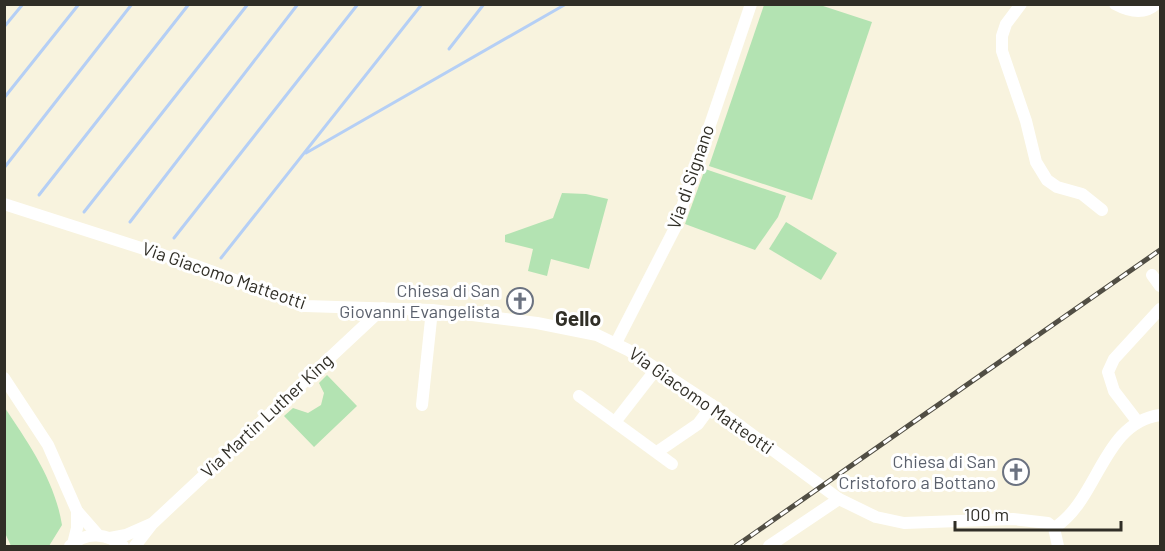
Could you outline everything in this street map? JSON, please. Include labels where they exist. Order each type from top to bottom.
[{"type":"street","name":"Via di Signano","points":[[616,343],[669,241],[751,4]]},
{"type":"street","points":[[1021,4],[1006,24],[1002,36],[1002,51],[1026,121],[1036,162],[1047,180],[1057,187],[1082,194],[1102,210]]},
{"type":"street","points":[[1115,4],[1140,12],[1149,11],[1156,4]]},
{"type":"street","name":"Via Giacomo Matteotti","points":[[4,204],[194,265],[305,306],[432,310],[565,328],[616,343],[712,405],[839,499],[884,520],[904,523],[1013,519],[1048,523],[1054,528]]},
{"type":"street","points":[[1152,275],[1161,286]]},
{"type":"street","name":"Via Martin Luther King","points":[[152,524],[383,308]]},
{"type":"street","points":[[1137,421],[1110,384],[1108,372],[1114,359],[1161,309]]},
{"type":"street","points":[[422,405],[432,310]]},
{"type":"street","points":[[615,422],[657,368]]},
{"type":"street","points":[[4,378],[48,445],[77,511],[104,537],[123,546]]},
{"type":"street","points":[[579,396],[672,464]]},
{"type":"street","points":[[657,452],[698,424],[712,405]]},
{"type":"street","points":[[1058,546],[1054,528],[1071,516],[1127,429],[1137,421],[1161,414]]},
{"type":"street","points":[[769,546],[839,499]]},
{"type":"street","points":[[72,545],[77,528],[77,511]]},
{"type":"street","points":[[72,545],[80,539],[126,535],[152,524]]},
{"type":"street","points":[[135,546],[152,524]]},
{"type":"green space","points":[[764,5],[820,5],[872,22],[812,200],[709,166]]},
{"type":"green space","points":[[705,169],[786,196],[778,217],[755,250],[685,224]]},
{"type":"green space","points":[[562,193],[586,194],[608,199],[589,269],[551,259],[547,276],[528,271],[533,249],[505,242],[505,235],[553,218]]},
{"type":"green space","points":[[786,222],[837,253],[821,280],[769,249]]},
{"type":"green space","points":[[327,375],[357,406],[314,447],[284,416],[293,408],[308,413],[321,405],[324,393],[319,383]]},
{"type":"green space","points":[[5,408],[40,464],[54,493],[62,525],[49,546],[11,546],[5,533]]},
{"type":"waterway","points":[[4,27],[23,4]]},
{"type":"waterway","points":[[4,98],[79,4]]},
{"type":"waterway","points":[[4,168],[132,4]]},
{"type":"waterway","points":[[39,195],[189,4]]},
{"type":"waterway","points":[[84,212],[248,4]]},
{"type":"waterway","points":[[130,222],[298,4]]},
{"type":"waterway","points":[[174,238],[358,4]]},
{"type":"waterway","points":[[221,258],[422,4]]},
{"type":"waterway","points":[[449,49],[484,4]]},
{"type":"waterway","points":[[306,153],[566,4]]},
{"type":"railway","points":[[736,546],[1160,250]]},
{"type":"place","name":"Chiesa di San Giovanni Evangelista","points":[[520,301]]},
{"type":"place","name":"Chiesa di San Cristoforo a Bottano","points":[[1016,472]]},
{"type":"district","name":"Gello","points":[[578,319]]}]
